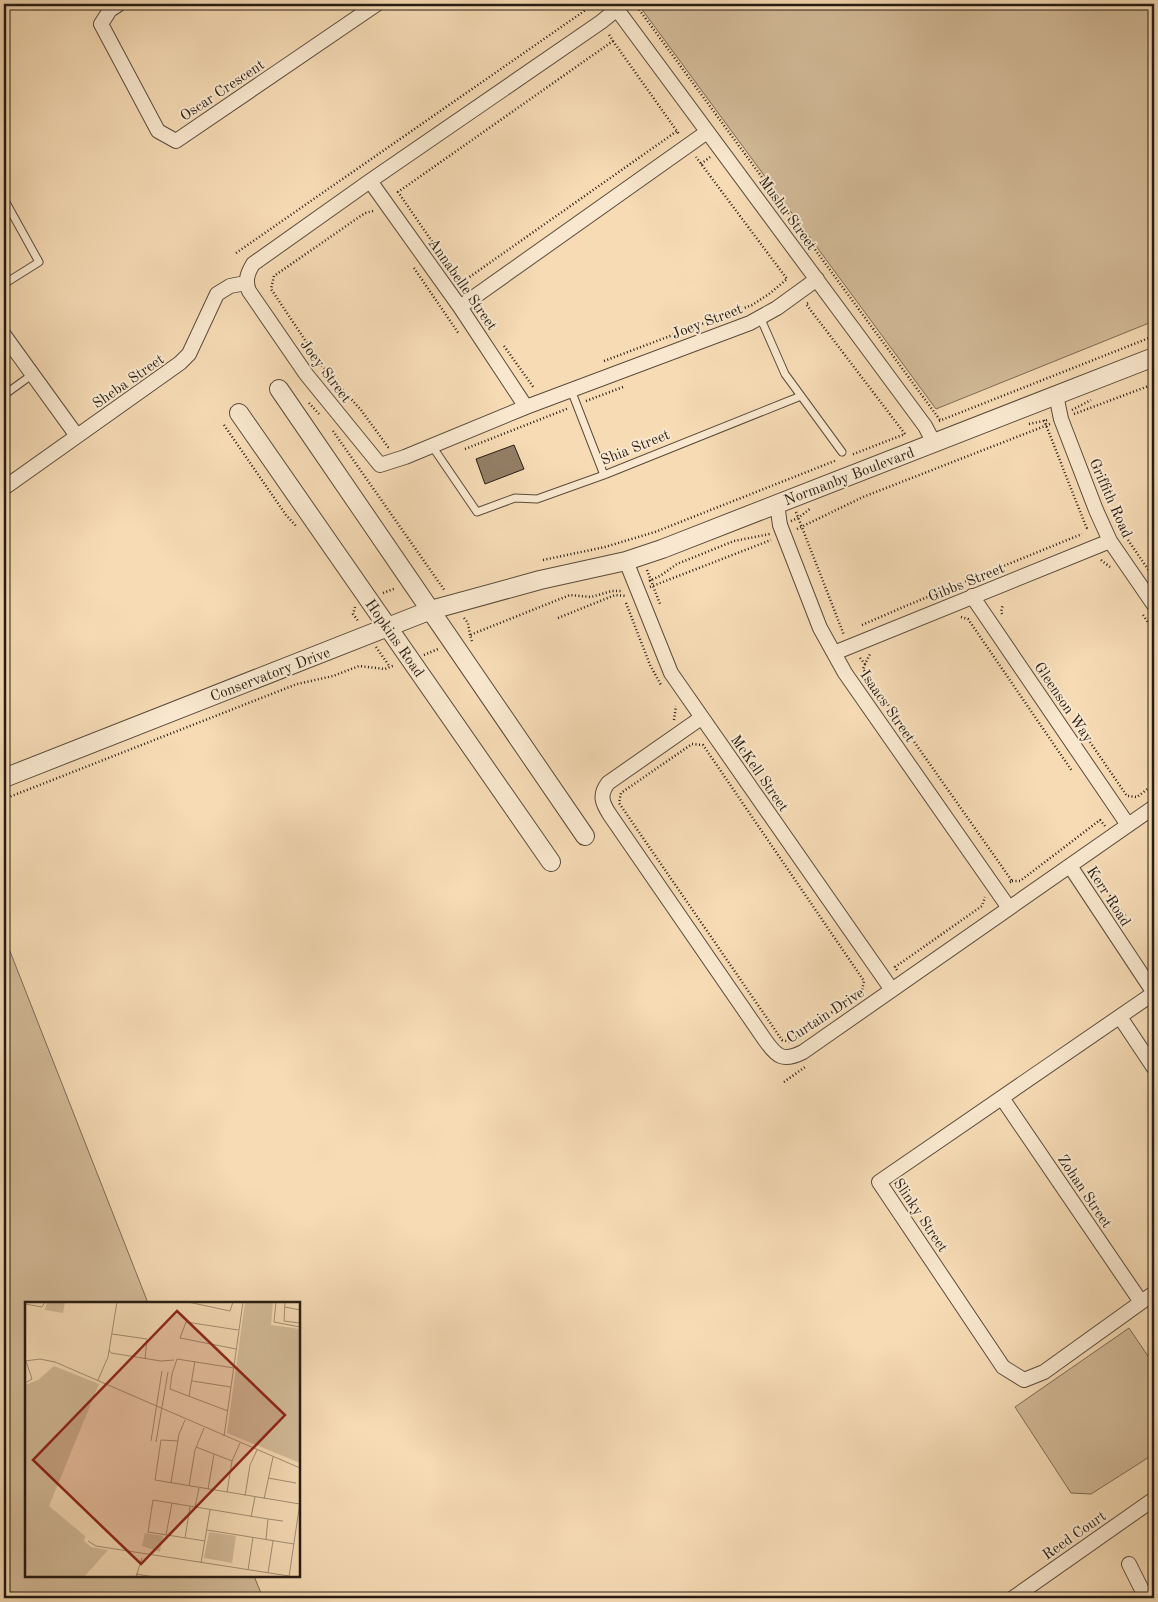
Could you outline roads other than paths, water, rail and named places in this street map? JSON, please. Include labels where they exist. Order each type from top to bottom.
[{"type":"street","name":"Oscar Crescent","points":[[119,4],[110,10],[101,24],[158,131],[176,141],[376,4]]},
{"type":"street","name":"Mushu Street","points":[[615,6],[925,426],[934,443]]},
{"type":"street","points":[[246,283],[248,272],[253,264],[601,22],[615,6]]},
{"type":"street","points":[[460,307],[708,132]]},
{"type":"street","name":"Annabelle Street","points":[[370,181],[460,307],[526,408]]},
{"type":"street","name":"Joey Street","points":[[246,283],[249,291],[306,374],[380,465],[406,457],[571,390],[724,333],[777,308],[817,279]]},
{"type":"street","name":"Sheba Street","points":[[4,488],[180,364],[189,354],[216,294],[230,286],[246,283]]},
{"type":"street","points":[[4,335],[77,436]]},
{"type":"street","name":"Normanby Boulevard","points":[[540,580],[626,561],[662,549],[1154,357]]},
{"type":"street","points":[[279,389],[585,836]]},
{"type":"street","name":"Griffith Road","points":[[1064,392],[1061,418],[1096,510],[1110,541],[1154,605]]},
{"type":"street","name":"Hopkins Road","points":[[239,413],[551,862]]},
{"type":"street","name":"Isaacs Street","points":[[778,504],[780,525],[820,628],[845,673],[989,896],[1010,908]]},
{"type":"street","name":"Gibbs Street","points":[[834,653],[1110,541]]},
{"type":"street","name":"McKell Street","points":[[626,561],[671,673],[892,990]]},
{"type":"street","name":"Conservatory Drive","points":[[4,778],[431,610],[540,580]]},
{"type":"street","name":"Gleenson Way","points":[[972,596],[1128,825]]},
{"type":"street","name":"Curtain Drive","points":[[701,718],[608,782],[602,794],[606,808],[765,1040],[782,1057],[788,1058],[803,1052],[1154,807]]},
{"type":"street","name":"Kerr Road","points":[[1070,866],[1154,993]]},
{"type":"street","name":"Slinky Street","points":[[1154,993],[879,1182],[1003,1366],[1024,1380],[1044,1372],[1154,1293]]},
{"type":"street","points":[[1120,1017],[1154,1068]]},
{"type":"street","name":"Zohan Street","points":[[1002,1098],[1141,1302]]},
{"type":"street","name":"Reed Court","points":[[1013,1598],[1154,1499]]},
{"type":"street","points":[[1129,1564],[1146,1598]]},
{"type":"lane","points":[[4,199],[39,262],[4,284]]},
{"type":"lane","points":[[760,317],[785,374],[845,454]]},
{"type":"lane","points":[[4,395],[33,374]]},
{"type":"lane","points":[[571,390],[604,475]]},
{"type":"lane","name":"Shia Street","points":[[432,446],[477,512],[515,498],[537,499],[604,475],[801,396]]}]
